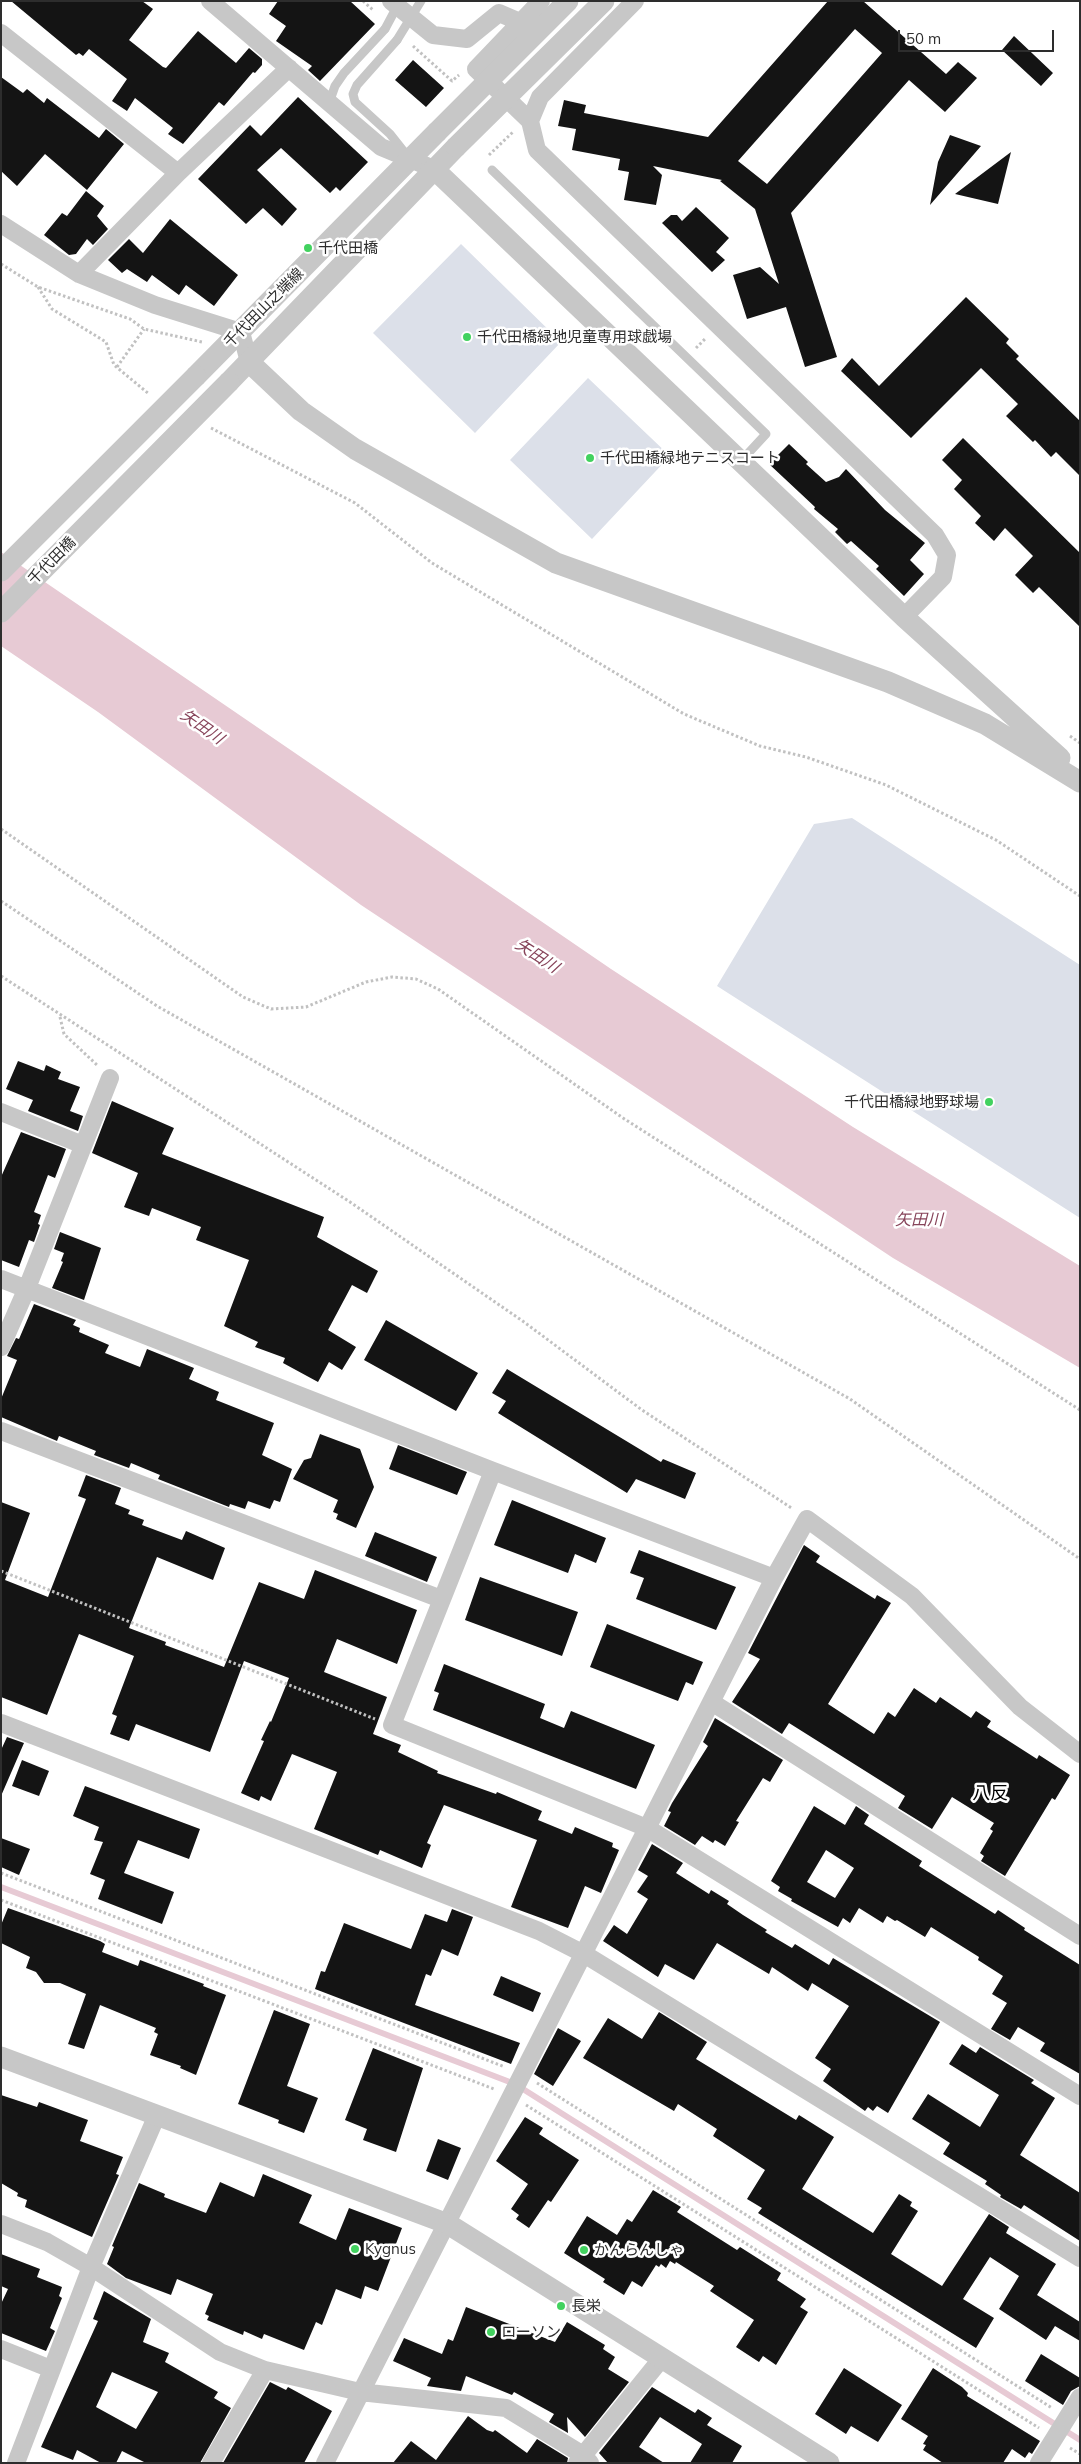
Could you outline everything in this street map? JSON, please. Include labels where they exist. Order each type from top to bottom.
[{"type":"street","points":[[210,1],[382,147],[434,169],[904,617],[1080,776]]},
{"type":"street","points":[[391,1],[433,35],[467,39],[500,13],[520,22]]},
{"type":"street","points":[[541,1],[476,69],[524,124],[537,150],[935,535],[947,555],[943,577],[904,617]]},
{"type":"street","name":"千代田山之端線","points":[[1,571],[241,332],[568,1]]},
{"type":"street","name":"千代田山之端線","points":[[229,382],[434,169],[604,1]]},
{"type":"street","points":[[524,124],[540,97],[635,1]]},
{"type":"street","points":[[1,33],[41,62],[178,173]]},
{"type":"street","points":[[79,274],[178,173],[289,68]]},
{"type":"street","points":[[1,224],[79,274],[155,305],[241,332],[249,362],[302,411],[355,449],[556,563],[888,682],[970,718],[1045,759],[1080,782]]},
{"type":"street","name":"千代田橋","points":[[1,612],[229,382]]},
{"type":"street","points":[[970,718],[985,718],[992,712],[993,704],[989,694]]},
{"type":"street","points":[[1,1347],[28,1288],[110,1078]]},
{"type":"street","points":[[1,1112],[83,1145]]},
{"type":"street","points":[[1,1278],[493,1471],[774,1578]]},
{"type":"street","points":[[1,1431],[441,1599]]},
{"type":"street","points":[[493,1471],[392,1725],[647,1828],[1080,2096]]},
{"type":"street","points":[[325,2463],[448,2224],[511,2094],[712,1703],[774,1578],[807,1518],[912,1596],[1020,1707],[1080,1754]]},
{"type":"street","points":[[712,1703],[1080,1936]]},
{"type":"street","points":[[1,1724],[540,1931],[584,1954],[1080,2258]]},
{"type":"street","points":[[1,2058],[448,2224],[829,2463]]},
{"type":"street","points":[[16,2463],[91,2266],[157,2115]]},
{"type":"street","points":[[1,2224],[47,2242],[91,2266],[220,2352],[265,2370],[360,2392],[506,2408],[583,2460],[662,2358]]},
{"type":"street","points":[[1,2350],[51,2369]]},
{"type":"street","points":[[211,2463],[265,2370]]},
{"type":"street","points":[[1039,2463],[1065,2418],[1080,2397]]},
{"type":"lane","points":[[330,103],[335,86],[344,73],[384,29],[400,1]]},
{"type":"lane","points":[[410,159],[390,134],[356,102],[353,94],[357,85],[397,40],[421,1]]},
{"type":"lane","points":[[492,170],[766,434],[741,461]]},
{"type":"path","points":[[488,156],[524,124]]},
{"type":"path","points":[[1,264],[38,287],[130,319],[144,329],[224,348]]},
{"type":"path","points":[[38,287],[52,309],[106,342],[116,367],[152,397]]},
{"type":"path","points":[[688,358],[718,325]]},
{"type":"path","points":[[116,367],[144,329]]},
{"type":"path","points":[[202,424],[354,504],[432,563],[684,714],[760,746],[806,757],[886,785],[996,840],[1080,896]]},
{"type":"path","points":[[1,829],[243,997],[271,1009],[306,1007],[366,982],[392,977],[416,979],[438,989],[623,1118],[1080,1410]]},
{"type":"path","points":[[1,902],[157,1006],[850,1399],[1080,1560]]},
{"type":"path","points":[[1,976],[60,1016],[350,1202],[524,1322],[642,1410],[807,1518]]},
{"type":"path","points":[[60,1016],[64,1034],[85,1052],[110,1078]]},
{"type":"path","points":[[1,1570],[392,1725]]},
{"type":"path","points":[[1,1873],[521,2075],[1065,2418]]},
{"type":"path","points":[[1,1900],[511,2094],[1080,2454]]},
{"type":"shaded area","name":"千代田橋緑地児童専用球戯場","points":[[461,244],[561,342],[475,433],[373,333]]},
{"type":"shaded area","name":"千代田橋緑地テニスコート","points":[[588,378],[670,456],[592,539],[510,460]]},
{"type":"shaded area","name":"千代田橋緑地野球場","points":[[852,818],[1080,965],[1080,1218],[717,986],[814,824]]},
{"type":"water","name":"矢田川","points":[[1,552],[611,969],[853,1127],[1080,1266],[1080,1368],[893,1258],[361,905],[98,712],[1,646]]},
{"type":"building","points":[[11,1],[142,1],[153,9],[129,40],[163,67],[166,68],[198,31],[236,63],[249,48],[262,59],[262,65],[255,73],[253,72],[224,106],[219,102],[183,144],[168,134],[173,128],[135,98],[127,111],[112,101],[127,79],[89,49],[83,56],[79,53],[76,55]]},
{"type":"building","points":[[278,1],[350,1],[375,24],[320,81],[308,70],[312,66],[276,41],[286,26],[269,14]]},
{"type":"building","points":[[828,1],[863,1],[946,74],[958,62],[977,78],[945,112],[909,80],[791,213],[837,357],[805,367],[786,307],[747,319],[733,275],[760,267],[779,284],[755,209],[720,181],[722,180],[653,166],[662,175],[656,205],[624,200],[629,172],[618,170],[620,159],[572,150],[576,129],[558,126],[564,100],[586,105],[584,113],[708,137]],"holes":[[[855,29],[882,53],[767,184],[738,161]]]},
{"type":"building","points":[[1014,36],[1053,73],[1041,86],[1002,50]]},
{"type":"building","points":[[413,60],[444,88],[426,107],[395,80]]},
{"type":"building","points":[[1,77],[23,93],[27,89],[44,103],[47,98],[99,138],[106,129],[124,144],[87,190],[45,154],[17,186],[1,171]]},
{"type":"building","points":[[298,97],[368,162],[340,191],[336,187],[330,193],[281,148],[257,170],[297,209],[282,226],[263,208],[246,224],[198,179],[250,125],[261,136]]},
{"type":"building","points":[[950,135],[981,146],[930,205],[938,162]]},
{"type":"building","points":[[1011,152],[998,204],[955,194]]},
{"type":"building","points":[[86,191],[104,206],[97,216],[108,229],[93,245],[87,239],[76,254],[69,255],[44,235],[62,213],[67,216]]},
{"type":"building","points":[[696,207],[729,238],[716,252],[725,260],[712,272],[662,223],[671,215],[677,215],[682,221]]},
{"type":"building","points":[[170,219],[238,275],[214,306],[186,285],[179,295],[152,275],[147,282],[127,269],[122,273],[108,260],[129,239],[143,253]]},
{"type":"building","points":[[966,297],[1009,339],[1006,343],[1019,356],[1016,359],[1080,421],[1080,476],[1056,452],[1051,457],[1035,440],[1033,442],[1006,416],[1018,404],[981,368],[911,438],[841,371],[852,358],[879,386]]},
{"type":"building","points":[[963,438],[1080,553],[1080,627],[1039,587],[1033,593],[1015,575],[1033,556],[1005,528],[994,541],[975,523],[981,516],[954,489],[962,480],[942,460]]},
{"type":"building","points":[[789,444],[808,462],[806,464],[826,482],[839,477],[846,469],[885,510],[925,543],[910,560],[924,574],[904,596],[876,569],[879,566],[851,541],[847,544],[835,532],[838,529],[814,509],[815,507],[769,464]]},
{"type":"building","points":[[18,1061],[44,1071],[46,1065],[61,1072],[58,1079],[80,1087],[70,1111],[83,1116],[78,1131],[28,1111],[33,1100],[6,1089]]},
{"type":"building","points":[[112,1101],[174,1128],[162,1154],[324,1217],[317,1237],[378,1271],[367,1293],[352,1285],[328,1330],[356,1347],[342,1370],[329,1362],[318,1382],[283,1363],[285,1358],[255,1347],[258,1342],[224,1326],[249,1260],[196,1240],[201,1227],[152,1208],[149,1216],[124,1207],[138,1173],[92,1153]]},
{"type":"building","points":[[21,1132],[66,1149],[55,1178],[48,1175],[34,1212],[41,1215],[38,1224],[40,1225],[34,1242],[29,1240],[19,1267],[1,1260],[1,1177]]},
{"type":"building","points":[[60,1232],[101,1248],[84,1300],[52,1288],[63,1262],[61,1261],[64,1253],[54,1249]]},
{"type":"building","points":[[34,1304],[76,1320],[73,1325],[80,1328],[79,1332],[109,1345],[105,1353],[140,1367],[147,1349],[194,1368],[189,1379],[219,1392],[216,1400],[274,1423],[262,1455],[292,1469],[280,1502],[274,1500],[270,1509],[248,1501],[245,1509],[230,1504],[229,1507],[158,1479],[160,1475],[131,1463],[129,1468],[94,1455],[96,1451],[59,1436],[57,1441],[1,1417],[1,1399],[17,1360],[7,1356],[16,1338],[19,1339]]},
{"type":"building","points":[[386,1320],[478,1373],[456,1411],[364,1360]]},
{"type":"building","points":[[507,1369],[661,1462],[663,1459],[696,1473],[685,1499],[636,1479],[627,1493],[498,1413],[506,1401],[492,1393]]},
{"type":"building","points":[[320,1434],[360,1449],[374,1487],[356,1528],[336,1519],[338,1514],[333,1512],[338,1500],[293,1479],[304,1460],[311,1458]]},
{"type":"building","points":[[398,1445],[467,1472],[457,1495],[389,1469]]},
{"type":"building","points":[[86,1475],[121,1488],[115,1504],[130,1510],[128,1514],[144,1520],[142,1525],[182,1540],[186,1531],[225,1548],[213,1580],[157,1557],[129,1628],[166,1642],[165,1645],[224,1667],[259,1582],[304,1599],[315,1570],[417,1610],[397,1664],[337,1639],[324,1672],[387,1697],[373,1734],[401,1745],[398,1752],[438,1771],[437,1773],[496,1794],[497,1792],[542,1811],[538,1820],[572,1834],[575,1827],[613,1843],[612,1847],[619,1850],[601,1893],[585,1886],[568,1928],[511,1907],[537,1840],[444,1805],[427,1843],[431,1845],[422,1868],[380,1850],[378,1855],[314,1829],[337,1772],[292,1754],[271,1801],[261,1796],[259,1801],[241,1793],[264,1741],[261,1740],[271,1722],[289,1678],[244,1661],[210,1752],[136,1724],[129,1741],[110,1734],[117,1716],[112,1714],[134,1656],[79,1634],[47,1715],[1,1697],[1,1502],[30,1513],[5,1580],[48,1597],[86,1499],[78,1496]]},
{"type":"building","points":[[512,1500],[606,1538],[596,1563],[575,1554],[568,1573],[494,1545]]},
{"type":"building","points":[[375,1532],[437,1557],[427,1582],[365,1556]]},
{"type":"building","points":[[804,1545],[820,1556],[816,1562],[875,1599],[877,1595],[891,1603],[828,1704],[874,1734],[888,1712],[895,1717],[914,1688],[936,1703],[940,1697],[971,1718],[976,1711],[991,1721],[987,1727],[1037,1759],[1039,1755],[1070,1775],[1055,1800],[1052,1798],[1005,1876],[981,1861],[984,1856],[980,1853],[993,1831],[990,1829],[994,1823],[952,1797],[932,1829],[898,1808],[905,1796],[789,1723],[782,1734],[732,1702],[760,1659],[748,1653]]},
{"type":"building","points":[[639,1550],[736,1587],[716,1630],[636,1599],[644,1578],[630,1573]]},
{"type":"building","points":[[480,1577],[578,1612],[562,1656],[465,1620]]},
{"type":"building","points":[[607,1624],[703,1662],[693,1685],[686,1682],[678,1701],[590,1667]]},
{"type":"building","points":[[444,1664],[545,1704],[540,1718],[564,1728],[571,1711],[655,1745],[636,1789],[433,1710],[439,1693],[434,1691]]},
{"type":"building","points":[[715,1718],[783,1760],[770,1782],[763,1778],[736,1821],[739,1822],[725,1846],[715,1840],[713,1843],[702,1836],[695,1845],[664,1826],[671,1812],[668,1811],[672,1803],[708,1746],[703,1742]]},
{"type":"building","points":[[7,1737],[24,1743],[1,1796],[1,1750]]},
{"type":"building","points":[[22,1760],[49,1771],[39,1796],[12,1786]]},
{"type":"building","points":[[85,1786],[200,1829],[189,1859],[138,1840],[124,1873],[174,1892],[162,1924],[98,1899],[105,1880],[90,1874],[103,1842],[94,1840],[99,1827],[73,1816]]},
{"type":"building","points":[[814,1806],[845,1825],[856,1806],[869,1815],[864,1824],[922,1861],[919,1866],[995,1914],[998,1910],[1025,1928],[1024,1930],[1080,1965],[1080,2074],[1040,2051],[1045,2043],[1018,2027],[1010,2040],[991,2029],[1007,2003],[992,1994],[1003,1976],[978,1960],[979,1957],[931,1927],[925,1937],[897,1920],[895,1921],[887,1916],[883,1923],[859,1908],[850,1923],[843,1918],[838,1927],[791,1901],[792,1899],[778,1891],[780,1887],[771,1881]],"holes":[[[826,1850],[854,1868],[835,1898],[807,1882]]]},
{"type":"building","points":[[1,1838],[30,1849],[19,1875],[1,1867]]},
{"type":"building","points":[[652,1844],[683,1863],[676,1873],[709,1894],[711,1890],[729,1901],[727,1904],[767,1930],[765,1932],[792,1948],[795,1944],[829,1965],[833,1958],[940,2022],[888,2113],[877,2106],[873,2111],[868,2107],[865,2111],[823,2081],[831,2069],[815,2058],[849,2006],[812,1983],[808,1991],[772,1967],[769,1974],[717,1943],[694,1980],[665,1964],[658,1977],[603,1941],[614,1925],[627,1934],[648,1899],[637,1892],[648,1876],[638,1870]]},
{"type":"building","points":[[8,1908],[100,1941],[105,1944],[102,1952],[138,1966],[140,1960],[204,1984],[203,1986],[226,1995],[196,2075],[180,2068],[181,2066],[150,2055],[158,2034],[154,2032],[156,2028],[100,2005],[84,2049],[68,2044],[86,1994],[60,1983],[44,1983],[36,1972],[26,1968],[30,1957],[1,1943],[1,1925]]},
{"type":"building","points":[[452,1909],[473,1917],[458,1956],[442,1949],[431,1976],[426,1974],[415,2005],[520,2043],[511,2064],[315,1989],[321,1971],[325,1972],[344,1923],[411,1949],[425,1914],[447,1922]]},
{"type":"building","points":[[501,1976],[541,1993],[533,2012],[493,1995]]},
{"type":"building","points":[[274,2010],[310,2024],[287,2086],[318,2098],[304,2133],[278,2123],[279,2120],[238,2104]]},
{"type":"building","points":[[659,2012],[707,2042],[696,2059],[796,2120],[799,2115],[834,2137],[802,2189],[873,2233],[899,2194],[912,2202],[910,2206],[918,2211],[891,2254],[942,2286],[989,2214],[1009,2227],[1006,2233],[1056,2264],[1037,2295],[1080,2322],[1080,2341],[1055,2326],[1046,2340],[999,2309],[1019,2276],[990,2257],[963,2299],[994,2318],[976,2348],[758,2213],[762,2208],[747,2199],[765,2170],[713,2136],[717,2129],[678,2104],[674,2111],[583,2058],[608,2018],[642,2039]]},
{"type":"building","points":[[558,2028],[581,2041],[553,2086],[534,2074]]},
{"type":"building","points":[[962,2044],[976,2053],[980,2047],[1034,2080],[1031,2083],[1055,2098],[1020,2155],[1080,2193],[1080,2241],[1024,2205],[1021,2209],[1000,2197],[1001,2195],[985,2184],[987,2181],[943,2154],[950,2143],[912,2119],[928,2094],[980,2127],[999,2095],[949,2064]]},
{"type":"building","points":[[373,2048],[423,2068],[396,2152],[363,2140],[367,2129],[345,2120]]},
{"type":"building","points":[[1,2095],[37,2107],[39,2102],[88,2120],[80,2141],[123,2157],[116,2174],[119,2175],[92,2237],[25,2207],[27,2200],[17,2196],[18,2193],[1,2183]]},
{"type":"building","points":[[525,2117],[543,2128],[539,2134],[579,2160],[551,2202],[548,2200],[529,2228],[516,2219],[519,2215],[511,2209],[528,2184],[496,2161]]},
{"type":"building","points":[[438,2139],[461,2148],[448,2180],[426,2171]]},
{"type":"building","points":[[263,2174],[312,2195],[299,2223],[336,2240],[349,2208],[402,2228],[378,2291],[365,2286],[361,2299],[336,2289],[322,2325],[316,2322],[304,2350],[264,2334],[262,2339],[244,2331],[243,2335],[207,2320],[209,2316],[205,2314],[213,2294],[177,2279],[171,2295],[126,2278],[107,2264],[114,2247],[112,2246],[139,2183],[165,2194],[164,2197],[206,2213],[220,2182],[254,2197]]},
{"type":"building","points":[[653,2190],[681,2207],[677,2212],[737,2250],[740,2247],[781,2273],[777,2280],[806,2299],[800,2307],[808,2312],[776,2365],[763,2356],[759,2362],[736,2347],[754,2320],[710,2291],[714,2286],[676,2262],[675,2264],[670,2261],[666,2268],[661,2264],[659,2267],[656,2265],[642,2287],[632,2281],[624,2295],[603,2282],[605,2279],[564,2253],[587,2216],[617,2235],[627,2219],[632,2222]]},
{"type":"building","points":[[1,2254],[40,2269],[37,2277],[62,2287],[59,2296],[62,2298],[50,2328],[55,2331],[46,2351],[1,2333],[1,2304],[8,2289],[1,2286]]},
{"type":"building","points":[[104,2291],[151,2319],[143,2342],[169,2353],[165,2362],[218,2392],[214,2398],[231,2408],[200,2463],[146,2463],[122,2451],[116,2463],[101,2463],[77,2450],[73,2460],[41,2447],[98,2321],[93,2319]],"holes":[[[112,2372],[158,2392],[136,2429],[96,2407]]]},
{"type":"building","points":[[466,2307],[555,2342],[567,2322],[605,2345],[603,2349],[615,2357],[608,2369],[629,2382],[585,2437],[567,2417],[568,2433],[549,2422],[554,2414],[514,2392],[512,2395],[466,2376],[461,2391],[427,2386],[431,2378],[393,2361],[404,2338],[442,2354],[448,2339],[453,2341]]},
{"type":"building","points":[[1041,2354],[1080,2378],[1080,2386],[1071,2391],[1063,2405],[1025,2381]]},
{"type":"building","points":[[844,2368],[902,2405],[878,2442],[851,2426],[846,2434],[815,2414]]},
{"type":"building","points":[[933,2368],[962,2387],[968,2393],[967,2396],[1040,2441],[1032,2454],[1029,2452],[1025,2458],[1012,2449],[1003,2463],[943,2463],[923,2450],[926,2445],[923,2444],[928,2436],[901,2419]]},
{"type":"building","points":[[270,2382],[286,2390],[288,2387],[332,2411],[304,2463],[223,2463]]},
{"type":"building","points":[[652,2387],[695,2413],[698,2409],[712,2418],[707,2425],[742,2446],[732,2463],[690,2463],[702,2444],[660,2417],[639,2447],[664,2463],[608,2463],[599,2453]]},
{"type":"building","points":[[468,2416],[487,2430],[493,2432],[495,2430],[527,2453],[537,2439],[568,2458],[567,2463],[393,2463],[411,2441],[436,2460]]},
{"type":"waterway","points":[[1,1887],[515,2084],[1080,2440]]},
{"type":"place","name":"千代田橋","points":[[308,248]]},
{"type":"place","name":"千代田橋緑地児童専用球戯場","points":[[467,337]]},
{"type":"place","name":"千代田橋緑地テニスコート","points":[[590,458]]},
{"type":"place","name":"千代田橋緑地野球場","points":[[989,1102]]},
{"type":"place","name":"Kygnus","points":[[355,2249]]},
{"type":"place","name":"かんらんしゃ","points":[[584,2250]]},
{"type":"place","name":"長栄","points":[[561,2306]]},
{"type":"place","name":"ローソン","points":[[491,2332]]},
{"type":"district","name":"八反","points":[[990,1794]]}]
